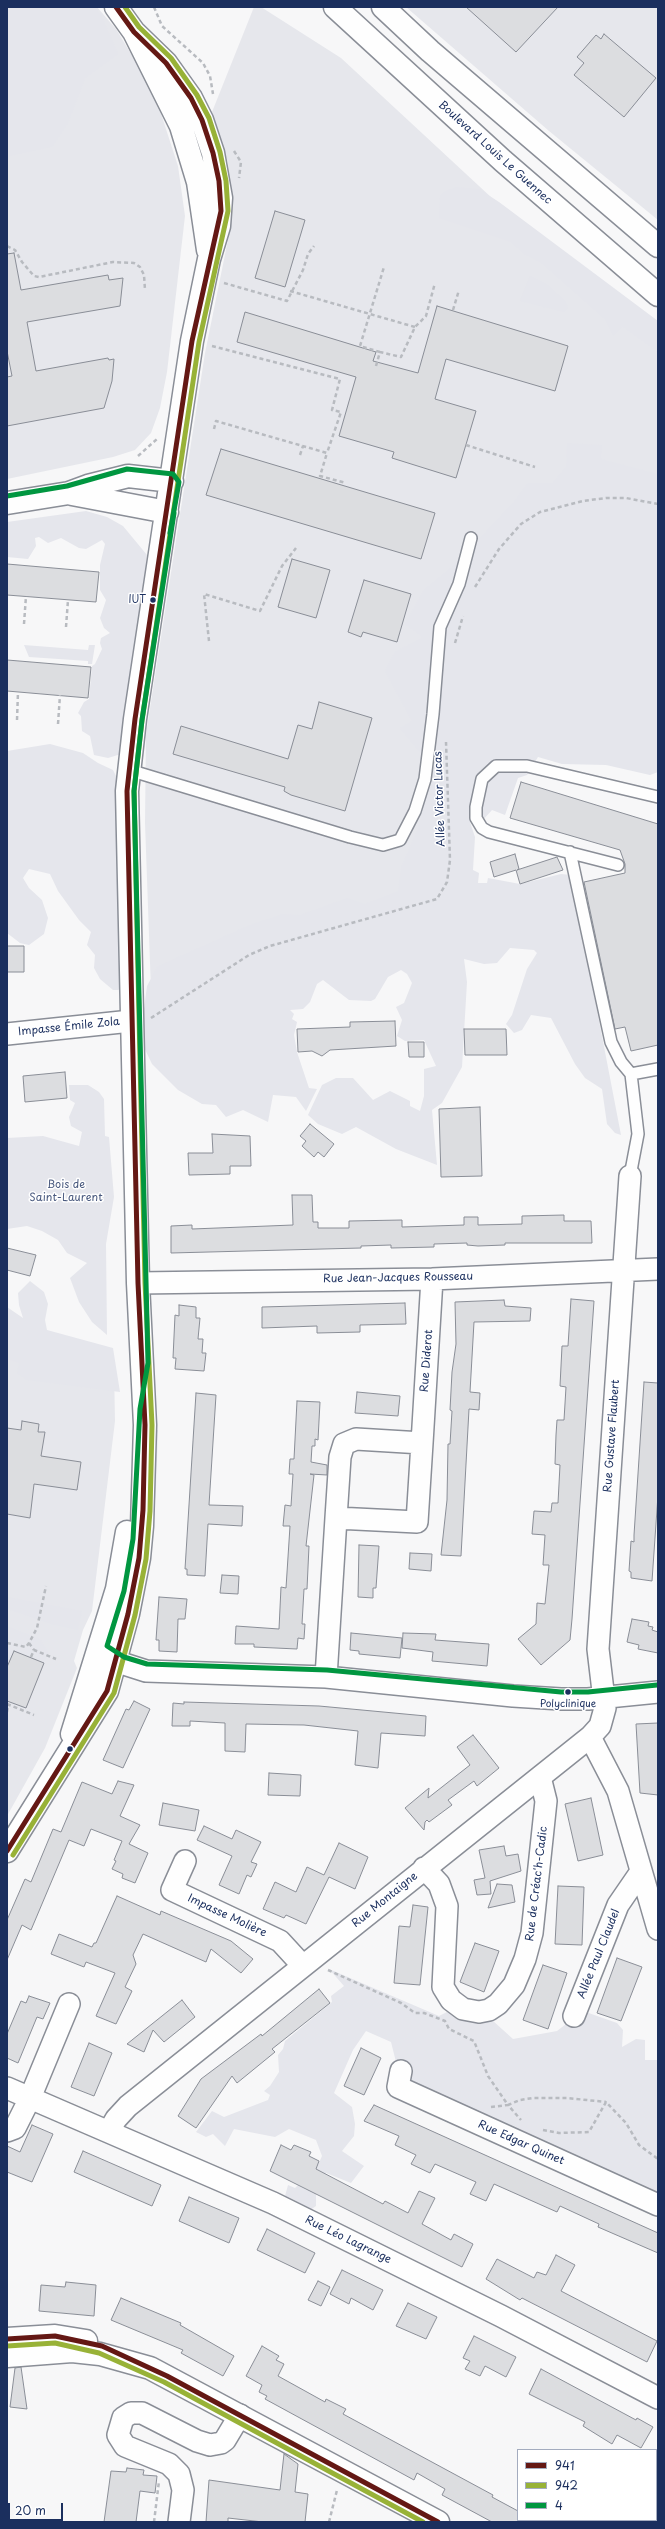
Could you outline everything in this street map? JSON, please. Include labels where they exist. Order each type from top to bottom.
[{"type":"street","points":[[7,1851],[63,1760],[108,1655],[117,1589],[125,1550],[130,1498],[133,1408],[141,1362],[126,806],[129,770],[192,340],[209,259],[219,226],[221,198],[216,167],[207,133],[191,98],[174,73],[134,32],[116,7]]},
{"type":"street","name":"Boulevard Louis Le Guennec","points":[[335,7],[503,161],[658,295]]},
{"type":"street","points":[[383,7],[430,51],[658,246]]},
{"type":"street","points":[[7,503],[69,493],[88,486],[128,476],[172,481]]},
{"type":"street","points":[[69,493],[167,512]]},
{"type":"street","name":"Impasse Émile Zola","points":[[7,1034],[131,1021]]},
{"type":"street","name":"Rue Gustave Flaubert","points":[[604,1697],[598,1649],[630,1176]]},
{"type":"street","name":"Rue Jean-Jacques Rousseau","points":[[138,1283],[432,1279],[623,1270],[658,1270]]},
{"type":"street","name":"Rue Diderot","points":[[336,1518],[417,1522],[432,1279]]},
{"type":"street","points":[[326,1677],[340,1457],[344,1444],[356,1439],[422,1443]]},
{"type":"street","points":[[108,1655],[146,1671],[326,1677],[513,1696],[574,1699],[658,1692]]},
{"type":"street","name":"Rue Montaigne","points":[[109,2131],[116,2119],[128,2106],[424,1868],[590,1737],[600,1726],[604,1715],[604,1697]]},
{"type":"street","points":[[590,1737],[618,1791],[640,1873],[658,1929]]},
{"type":"street","name":"Rue de Créac'h-Cadic","points":[[424,1868],[439,1884],[447,1906],[443,1987],[451,2000],[463,2009],[479,2012],[489,2010],[498,2004],[514,1985],[526,1959],[532,1933],[546,1801],[540,1777]]},
{"type":"street","name":"Impasse Molière","points":[[185,1861],[172,1890],[280,1941],[308,1962]]},
{"type":"street","name":"Allée Paul Claudel","points":[[574,2016],[618,1905],[640,1873]]},
{"type":"street","points":[[7,2131],[15,2128],[30,2098],[69,2004]]},
{"type":"street","name":"Rue Edgar Quinet","points":[[401,2071],[398,2086],[658,2204]]},
{"type":"street","name":"Rue Léo Lagrange","points":[[7,2088],[280,2206],[501,2316],[658,2398]]},
{"type":"street","points":[[7,2339],[46,2336],[71,2338],[102,2346],[133,2362],[167,2376],[433,2521]]},
{"type":"street","points":[[7,2356],[72,2351],[100,2354],[133,2362]]},
{"type":"street","points":[[179,2522],[182,2483],[176,2470],[164,2462],[125,2446],[118,2435],[123,2418],[131,2413],[142,2413],[210,2445],[221,2443],[225,2440],[240,2416]]},
{"type":"lane","points":[[129,770],[350,837],[383,845],[400,840],[415,811],[425,779],[433,714],[440,627],[460,584],[471,538]]},
{"type":"lane","points":[[618,865],[498,835],[482,828],[476,818],[479,785],[488,771],[505,765],[527,766],[658,797]]},
{"type":"lane","points":[[570,852],[612,1042],[621,1062],[631,1074],[638,1134],[630,1176]]},
{"type":"lane","points":[[631,1074],[658,1069]]},
{"type":"path","points":[[7,246],[15,250],[22,262],[34,276],[39,277],[113,262],[134,263],[140,267],[144,275],[144,290]]},
{"type":"path","points":[[220,282],[286,301],[290,291],[303,270],[308,254],[314,246]]},
{"type":"path","points":[[384,267],[360,346],[401,357],[415,327],[426,316],[435,283]]},
{"type":"path","points":[[454,310],[459,290]]},
{"type":"path","points":[[290,291],[415,327]]},
{"type":"path","points":[[192,340],[340,379],[332,410],[340,412],[320,476],[346,483]]},
{"type":"path","points":[[376,366],[380,352]]},
{"type":"path","points":[[214,429],[216,421],[327,453]]},
{"type":"path","points":[[466,445],[535,466]]},
{"type":"path","points":[[300,455],[303,446]]},
{"type":"path","points":[[473,591],[499,549],[521,524],[540,512],[583,501],[606,498],[626,498],[658,504]]},
{"type":"path","points":[[209,641],[204,594],[260,611],[282,566],[296,548]]},
{"type":"path","points":[[24,624],[26,596]]},
{"type":"path","points":[[66,627],[68,600]]},
{"type":"path","points":[[454,646],[464,611]]},
{"type":"path","points":[[17,720],[18,692]]},
{"type":"path","points":[[58,724],[60,696]]},
{"type":"path","name":"Allée Victor Lucas","points":[[131,1021],[146,1020],[162,1012],[249,955],[270,946],[437,899],[447,882],[450,860],[446,737]]},
{"type":"path","points":[[7,1643],[26,1647],[29,1643],[37,1628],[46,1586]]},
{"type":"path","points":[[29,1643],[34,1650],[56,1659]]},
{"type":"path","points":[[31,1657],[34,1650]]},
{"type":"path","points":[[7,1712],[8,1705],[34,1715]]},
{"type":"path","points":[[308,1962],[402,2004],[415,2013],[424,2013],[445,2021],[449,2029],[474,2041],[488,2076],[508,2105],[520,2100],[533,2098],[567,2098],[606,2102],[623,2119],[639,2145],[658,2159]]},
{"type":"path","points":[[536,2129],[559,2133],[590,2132],[606,2102]]},
{"type":"path","points":[[518,2116],[524,2124]]},
{"type":"path","points":[[154,2522],[164,2462]]},
{"type":"path","points":[[330,2521],[335,2496]]},
{"type":"shaded area","points":[[7,7],[97,7],[116,29],[154,92],[178,166],[185,216],[167,372],[160,408],[151,433],[135,450],[113,457],[7,479]]},
{"type":"shaded area","points":[[254,7],[261,7],[341,58],[658,352],[658,496],[436,878],[151,991],[145,823],[146,734],[205,353],[230,230],[228,163],[212,112]]},
{"type":"shaded area","points":[[406,7],[658,7],[658,220],[549,131]]},
{"type":"shaded area","points":[[7,1335],[114,1368],[115,1421],[92,1611],[83,1630],[74,1661],[77,1668],[45,1748],[7,1816]]},
{"type":"green space","points":[[7,7],[94,7],[102,17],[118,54],[85,78],[68,123],[52,147],[10,156],[7,162]]},
{"type":"green space","points":[[456,187],[479,189],[499,202],[658,321],[658,352],[622,326],[613,336],[604,318],[543,264],[526,255],[511,242],[439,218],[440,196],[445,191]]},
{"type":"green space","points":[[530,276],[546,284],[566,302],[568,308],[563,312],[520,301]]},
{"type":"green space","points":[[567,443],[602,445],[601,459],[658,474],[658,772],[650,775],[606,765],[562,764],[538,757],[527,775],[518,778],[505,815],[492,810],[483,820],[470,822],[475,837],[473,870],[479,873],[478,883],[487,883],[488,878],[520,884],[561,874],[571,875],[621,1135],[615,1133],[607,1124],[602,1089],[585,1078],[575,1064],[551,1018],[531,1015],[522,1030],[514,1033],[506,1024],[512,1015],[527,969],[537,953],[534,950],[510,948],[497,963],[484,964],[464,959],[467,982],[462,1067],[442,1103],[432,1110],[437,1165],[396,1149],[356,1127],[342,1134],[318,1124],[308,1115],[322,1085],[336,1078],[353,1078],[373,1100],[390,1091],[410,1101],[410,1106],[420,1111],[424,1096],[424,1069],[436,1066],[424,1040],[405,1041],[397,1036],[402,1020],[396,1007],[404,1003],[412,983],[407,974],[401,970],[388,977],[375,999],[371,1001],[349,1000],[323,980],[317,984],[310,1002],[303,1009],[290,1010],[294,1014],[292,1019],[297,1022],[294,1035],[297,1052],[309,1088],[317,1089],[306,1111],[296,1097],[273,1095],[268,1122],[243,1110],[226,1117],[216,1105],[202,1104],[178,1090],[152,1064],[140,1039],[147,986],[158,966],[252,924],[283,914],[300,915],[347,898],[365,904],[398,891],[401,868],[418,829],[426,798],[427,772],[420,752],[400,728],[412,721],[385,671],[395,652],[423,637],[405,624],[424,590],[457,563],[514,502],[528,483],[553,483],[566,467]]},
{"type":"green space","points":[[86,511],[107,517],[123,526],[147,555],[143,602],[121,754],[108,758],[94,755],[90,736],[82,731],[81,716],[78,713],[84,702],[89,699],[92,666],[95,664],[102,649],[100,643],[101,638],[110,633],[104,628],[100,618],[106,600],[100,590],[100,565],[105,544],[102,540],[86,549],[79,548],[61,538],[48,543],[39,537],[35,538],[36,546],[28,559],[7,557],[7,522]]},
{"type":"green space","points":[[24,645],[88,650],[89,645],[95,645],[92,664],[88,664],[88,661],[29,657]]},
{"type":"green space","points":[[50,744],[83,753],[98,763],[113,770],[117,778],[122,819],[123,988],[118,990],[113,990],[100,979],[94,968],[95,955],[87,945],[91,932],[79,920],[58,891],[50,874],[29,869],[23,878],[29,888],[42,900],[48,918],[44,934],[29,945],[20,943],[7,933],[7,751]]},
{"type":"green space","name":"Bois de Saint-Laurent","points":[[69,1085],[88,1085],[99,1092],[104,1099],[105,1136],[109,1137],[114,1197],[106,1244],[107,1335],[92,1322],[79,1302],[70,1278],[87,1263],[67,1253],[58,1240],[42,1231],[27,1226],[7,1229],[7,1138],[43,1136],[79,1146],[82,1132],[71,1126],[69,1117],[75,1103],[70,1100]]},
{"type":"green space","points":[[30,1281],[44,1292],[48,1304],[45,1320],[47,1330],[113,1348],[120,1392],[27,1380],[17,1373],[19,1363],[7,1359],[7,1307],[23,1318],[19,1305],[18,1293]]},
{"type":"green space","points":[[156,1430],[158,1430],[156,1487],[151,1559],[144,1563]]},
{"type":"green space","points":[[7,1597],[82,1611],[78,1630],[51,1624],[7,1609]]},
{"type":"green space","points":[[7,1626],[40,1639],[48,1653],[45,1662],[14,1651],[7,1666]]},
{"type":"green space","points":[[329,1969],[439,2016],[449,2011],[469,2019],[492,2020],[513,2039],[557,2031],[583,2011],[617,2023],[623,2030],[622,2047],[636,2039],[645,2040],[645,2060],[658,2060],[658,2198],[411,2085],[396,2062],[391,2042],[366,2031],[353,2050],[334,2093],[352,2107],[355,2124],[354,2136],[342,2151],[364,2166],[351,2183],[326,2173],[316,2193],[316,2206],[309,2211],[285,2196],[288,2185],[295,2188],[298,2185],[307,2190],[322,2156],[316,2140],[289,2129],[275,2137],[234,2129],[225,2146],[213,2134],[206,2137],[196,2132],[212,2111],[224,2117],[268,2100],[270,2095],[264,2091],[270,2086],[279,2072],[278,2055],[283,2049],[285,2041],[332,2002],[331,1996],[344,1986]]},
{"type":"building","points":[[466,7],[558,7],[516,52]]},
{"type":"building","points":[[604,34],[656,78],[624,117],[574,75],[584,63],[577,57],[596,35],[601,39]]},
{"type":"building","points":[[275,211],[305,220],[285,287],[255,278]]},
{"type":"building","points":[[14,253],[21,290],[108,275],[109,280],[123,278],[120,306],[27,322],[36,371],[108,358],[109,360],[114,359],[112,381],[104,408],[7,426],[7,377],[12,376],[7,351],[7,254]]},
{"type":"building","points":[[437,306],[568,346],[555,391],[446,359],[435,399],[476,411],[456,478],[392,458],[394,452],[339,436],[356,377],[237,342],[245,312],[376,352],[373,361],[418,373]]},
{"type":"building","points":[[221,449],[435,513],[421,559],[206,495]]},
{"type":"building","points":[[292,559],[330,570],[316,618],[278,607]]},
{"type":"building","points":[[7,564],[99,572],[96,602],[7,595]]},
{"type":"building","points":[[364,580],[411,594],[397,642],[363,632],[361,637],[348,632]]},
{"type":"building","points":[[7,660],[91,667],[88,698],[7,691]]},
{"type":"building","points":[[319,702],[372,718],[345,811],[291,795],[284,791],[285,787],[173,754],[181,726],[288,759],[298,725],[312,729]]},
{"type":"building","points":[[521,782],[658,824],[658,1045],[631,1051],[625,1027],[615,1029],[584,882],[625,873],[625,864],[620,850],[510,818]]},
{"type":"building","points":[[515,854],[519,869],[517,870],[557,857],[563,870],[520,884],[516,870],[494,877],[490,862]]},
{"type":"building","points":[[7,946],[24,946],[24,972],[7,972]]},
{"type":"building","points":[[395,1021],[396,1046],[330,1050],[322,1056],[312,1051],[298,1052],[297,1029],[350,1027],[350,1022]]},
{"type":"building","points":[[464,1029],[506,1029],[507,1055],[465,1055]]},
{"type":"building","points":[[408,1042],[424,1042],[424,1057],[409,1057]]},
{"type":"building","points":[[65,1072],[67,1098],[25,1102],[23,1076]]},
{"type":"building","points":[[480,1107],[482,1176],[441,1177],[439,1109]]},
{"type":"building","points":[[310,1124],[334,1144],[324,1157],[318,1152],[314,1157],[302,1146],[306,1141],[300,1136]]},
{"type":"building","points":[[212,1134],[250,1136],[251,1166],[230,1166],[230,1174],[189,1175],[188,1153],[213,1153]]},
{"type":"building","points":[[292,1195],[312,1195],[313,1222],[318,1222],[318,1228],[349,1228],[349,1221],[402,1220],[402,1227],[464,1225],[464,1217],[478,1217],[478,1225],[522,1224],[522,1216],[564,1215],[564,1221],[591,1221],[592,1243],[505,1243],[505,1245],[478,1246],[467,1245],[467,1243],[434,1244],[434,1247],[391,1248],[391,1245],[361,1246],[361,1248],[171,1253],[171,1226],[192,1225],[192,1229],[293,1225]]},
{"type":"building","points":[[7,1248],[36,1255],[30,1276],[7,1270]]},
{"type":"building","points":[[571,1299],[594,1301],[572,1619],[570,1640],[541,1665],[518,1639],[536,1624],[537,1603],[545,1604],[549,1565],[543,1565],[545,1535],[532,1534],[534,1511],[551,1512],[552,1503],[558,1503],[560,1465],[555,1464],[556,1435],[557,1420],[564,1420],[566,1387],[560,1386],[562,1346],[568,1346]]},
{"type":"building","points":[[504,1300],[505,1306],[531,1308],[530,1321],[474,1322],[470,1392],[480,1393],[479,1410],[469,1409],[461,1556],[441,1555],[447,1500],[448,1444],[450,1444],[452,1411],[450,1410],[452,1372],[456,1344],[455,1302]]},
{"type":"building","points":[[405,1303],[406,1324],[360,1325],[360,1332],[317,1333],[317,1326],[262,1328],[262,1307]]},
{"type":"building","points":[[179,1305],[196,1307],[196,1318],[200,1318],[198,1339],[203,1339],[202,1353],[206,1353],[204,1371],[175,1369],[176,1358],[173,1358],[175,1315],[179,1316]]},
{"type":"building","points":[[644,1382],[658,1383],[658,1495],[652,1581],[631,1578],[631,1572],[629,1571],[631,1541],[634,1542]]},
{"type":"building","points":[[357,1392],[400,1396],[398,1416],[355,1413]]},
{"type":"building","points":[[196,1393],[216,1395],[209,1505],[243,1506],[242,1526],[208,1524],[205,1576],[187,1575],[187,1569],[185,1569]]},
{"type":"building","points":[[297,1401],[320,1402],[318,1440],[315,1439],[315,1446],[312,1446],[311,1462],[327,1465],[327,1475],[310,1474],[314,1475],[306,1546],[309,1546],[307,1589],[304,1589],[302,1624],[305,1624],[304,1639],[298,1638],[297,1649],[254,1647],[254,1644],[235,1644],[236,1626],[279,1629],[281,1587],[286,1588],[290,1526],[283,1526],[285,1505],[291,1506],[293,1474],[289,1474],[290,1459],[294,1459]]},
{"type":"building","points":[[22,1421],[39,1424],[38,1432],[45,1432],[41,1456],[81,1462],[77,1490],[34,1484],[30,1518],[7,1514],[7,1428],[21,1430]]},
{"type":"building","points":[[359,1545],[379,1546],[376,1588],[373,1588],[373,1598],[358,1597]]},
{"type":"building","points":[[410,1553],[432,1554],[431,1571],[409,1569]]},
{"type":"building","points":[[222,1575],[239,1576],[238,1594],[220,1593]]},
{"type":"building","points":[[159,1597],[187,1599],[185,1619],[178,1619],[177,1652],[159,1651],[159,1640],[156,1640]]},
{"type":"building","points":[[632,1619],[649,1622],[648,1626],[653,1627],[652,1630],[658,1632],[658,1653],[638,1649],[639,1645],[627,1642]]},
{"type":"building","points":[[351,1633],[402,1638],[400,1658],[359,1654],[359,1651],[350,1650]]},
{"type":"building","points":[[403,1633],[436,1634],[435,1640],[489,1644],[487,1666],[432,1661],[433,1652],[402,1648]]},
{"type":"building","points":[[14,1651],[44,1663],[26,1708],[7,1701],[7,1667]]},
{"type":"building","points":[[134,1701],[150,1709],[123,1768],[103,1760],[126,1709],[129,1710]]},
{"type":"building","points":[[184,1702],[319,1706],[426,1716],[425,1736],[381,1733],[378,1768],[355,1765],[358,1731],[304,1725],[246,1724],[245,1752],[225,1751],[225,1723],[190,1721],[190,1726],[172,1726],[173,1703],[184,1704]]},
{"type":"building","points":[[658,1723],[658,1795],[640,1793],[636,1724]]},
{"type":"building","points":[[473,1735],[499,1768],[477,1786],[474,1781],[448,1800],[452,1805],[429,1822],[427,1820],[425,1822],[424,1830],[405,1808],[429,1788],[428,1798],[470,1765],[457,1747]]},
{"type":"building","points":[[269,1773],[301,1775],[300,1796],[268,1795]]},
{"type":"building","points":[[118,1781],[134,1785],[120,1816],[140,1825],[129,1844],[148,1853],[135,1883],[122,1878],[123,1874],[112,1869],[122,1841],[91,1829],[84,1846],[69,1840],[31,1930],[22,1925],[7,1960],[7,1920],[25,1879],[31,1882],[53,1829],[61,1832],[82,1782],[112,1794]]},
{"type":"building","points":[[591,1798],[603,1855],[578,1861],[565,1804]]},
{"type":"building","points":[[163,1803],[199,1810],[195,1831],[159,1825]]},
{"type":"building","points":[[204,1826],[232,1839],[236,1830],[261,1842],[251,1862],[257,1864],[251,1877],[247,1875],[239,1894],[219,1885],[232,1856],[197,1840]]},
{"type":"building","points":[[339,1843],[368,1857],[355,1889],[329,1877],[306,1924],[286,1915],[284,1918],[263,1909],[275,1882],[296,1892],[307,1867],[324,1875]]},
{"type":"building","points":[[504,1846],[506,1856],[518,1854],[521,1871],[490,1881],[491,1894],[477,1895],[474,1880],[485,1878],[479,1850]]},
{"type":"building","points":[[497,1884],[512,1885],[515,1902],[488,1908]]},
{"type":"building","points":[[558,1886],[584,1887],[582,1945],[555,1944]]},
{"type":"building","points":[[117,1896],[160,1915],[161,1911],[231,1941],[253,1959],[241,1973],[211,1949],[206,1962],[143,1934],[133,1955],[136,1964],[125,1987],[132,1991],[116,2024],[96,2016],[115,1973],[86,1962],[84,1967],[51,1954],[59,1934],[92,1947],[94,1943],[96,1943]]},
{"type":"building","points":[[413,1905],[428,1907],[420,1985],[394,1983],[399,1926],[410,1927]]},
{"type":"building","points":[[475,1943],[499,1951],[484,1992],[460,1982]]},
{"type":"building","points":[[617,1958],[642,1967],[621,2021],[597,2013]]},
{"type":"building","points":[[543,1965],[567,1973],[548,2029],[523,2020]]},
{"type":"building","points":[[319,1989],[330,2003],[272,2049],[275,2052],[237,2083],[232,2076],[196,2128],[178,2116],[201,2079],[261,2034],[262,2036]]},
{"type":"building","points":[[29,1996],[50,2003],[43,2019],[37,2017],[18,2063],[7,2058],[7,2034],[21,2001],[26,2003]]},
{"type":"building","points":[[182,2000],[195,2017],[164,2042],[153,2030],[144,2052],[127,2044]]},
{"type":"building","points":[[89,2043],[112,2053],[94,2096],[71,2087]]},
{"type":"building","points":[[361,2048],[381,2058],[364,2095],[344,2086]]},
{"type":"building","points":[[374,2105],[658,2233],[658,2253],[598,2227],[599,2224],[560,2206],[557,2212],[494,2184],[486,2201],[470,2194],[476,2182],[435,2164],[430,2173],[411,2164],[416,2155],[395,2145],[399,2136],[364,2121]]},
{"type":"building","points":[[32,2125],[53,2134],[32,2182],[7,2172],[7,2146],[20,2152]]},
{"type":"building","points":[[281,2145],[291,2150],[294,2145],[311,2152],[309,2156],[319,2161],[316,2169],[383,2204],[385,2201],[408,2213],[419,2191],[435,2198],[422,2224],[451,2240],[454,2234],[473,2244],[462,2267],[270,2171]]},
{"type":"building","points":[[83,2151],[161,2185],[152,2206],[74,2172]]},
{"type":"building","points":[[189,2197],[239,2218],[229,2243],[179,2221]]},
{"type":"building","points":[[267,2229],[315,2253],[305,2273],[257,2250]]},
{"type":"building","points":[[556,2255],[575,2265],[561,2291],[657,2341],[647,2362],[522,2298],[520,2300],[486,2279],[497,2259],[534,2278],[537,2272],[546,2275]]},
{"type":"building","points":[[342,2270],[383,2290],[373,2310],[351,2298],[349,2304],[330,2294]]},
{"type":"building","points":[[318,2281],[330,2287],[321,2306],[308,2300]]},
{"type":"building","points":[[66,2282],[96,2285],[94,2316],[39,2311],[41,2285],[65,2287]]},
{"type":"building","points":[[121,2298],[181,2323],[180,2325],[234,2356],[223,2376],[181,2353],[183,2350],[111,2320]]},
{"type":"building","points":[[408,2303],[437,2317],[426,2339],[396,2326]]},
{"type":"building","points":[[474,2336],[516,2357],[506,2377],[485,2366],[480,2376],[465,2369],[470,2361],[463,2358]]},
{"type":"building","points":[[262,2346],[279,2356],[276,2360],[284,2364],[278,2376],[325,2402],[326,2399],[346,2409],[343,2414],[493,2495],[492,2497],[517,2510],[518,2522],[492,2522],[442,2495],[445,2489],[417,2473],[414,2480],[265,2399],[267,2396],[259,2392],[262,2385],[246,2376]]},
{"type":"building","points":[[21,2367],[27,2409],[10,2407],[15,2368]]},
{"type":"building","points":[[541,2369],[636,2420],[637,2418],[653,2427],[641,2448],[617,2435],[612,2444],[583,2426],[585,2422],[529,2394]]},
{"type":"building","points":[[284,2454],[298,2464],[295,2492],[308,2494],[305,2522],[263,2522],[228,2518],[228,2522],[206,2522],[209,2480],[280,2490]]},
{"type":"building","points":[[127,2468],[144,2470],[143,2475],[157,2476],[155,2493],[140,2491],[136,2522],[104,2522],[111,2471],[126,2472]]},
{"type":"transit line","name":"941","points":[[7,1851],[107,1691],[128,1614],[139,1558],[143,1510],[145,1425],[138,1283],[127,791],[135,719],[192,341],[221,211],[219,181],[213,153],[202,120],[191,98],[166,63],[134,32],[116,7]]},
{"type":"transit line","name":"942","points":[[13,1855],[114,1693],[135,1615],[146,1559],[150,1511],[152,1425],[145,1283],[134,791],[142,720],[199,342],[228,211],[226,181],[220,152],[209,118],[197,95],[171,58],[139,27],[125,7]]},
{"type":"transit line","name":"4","points":[[7,496],[67,486],[127,469],[173,474],[179,482],[170,533]]},
{"type":"transit line","name":"4","points":[[174,513],[142,720],[134,791],[148,1363],[140,1409],[133,1539],[124,1591],[107,1646],[124,1657],[147,1664],[327,1670],[561,1692],[588,1692],[657,1685]]},
{"type":"transit line","name":"941","points":[[7,2339],[55,2336],[102,2346],[167,2376],[438,2522]]},
{"type":"transit line","name":"942","points":[[7,2346],[55,2343],[99,2353],[164,2382],[423,2522]]},
{"type":"place","name":"IUT","points":[[153,600]]},
{"type":"place","name":"Polyclinique","points":[[568,1692]]}]
